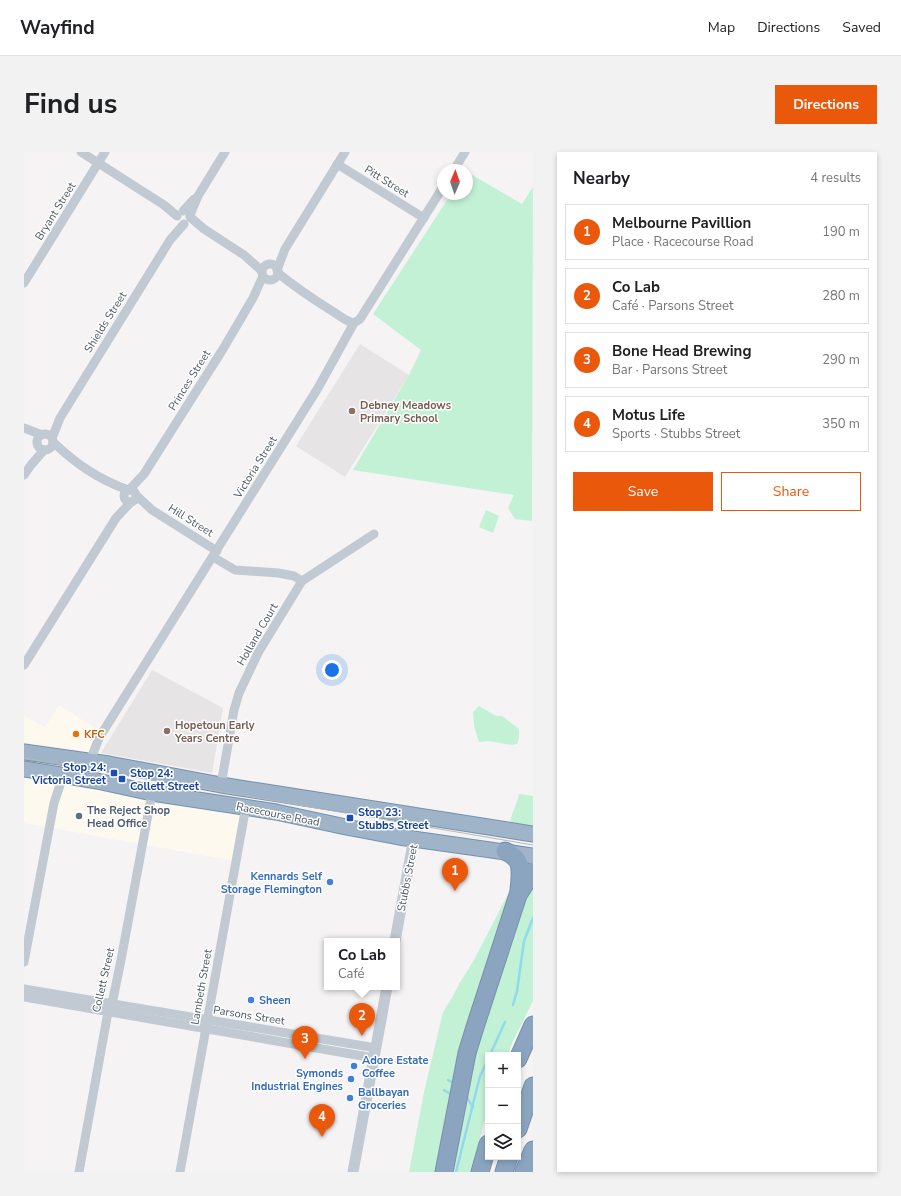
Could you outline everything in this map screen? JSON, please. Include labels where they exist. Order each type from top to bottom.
[{"type":"highway","name":"Racecourse Road","points":[[24,752],[90,761],[221,785],[533,834]]},
{"type":"highway","name":"Racecourse Road","points":[[24,769],[152,793],[246,806],[346,827],[533,856]]},
{"type":"highway","points":[[246,806],[249,789]]},
{"type":"highway","name":"Stubbs Street","points":[[414,838],[422,816]]},
{"type":"highway","points":[[444,1172],[468,1053],[518,895],[527,875],[514,856],[505,851]]},
{"type":"highway","points":[[521,1052],[533,1025]]},
{"type":"highway","points":[[520,1124],[533,1086]]},
{"type":"highway","points":[[524,1172],[533,1150]]},
{"type":"highway","points":[[480,1172],[485,1154]]},
{"type":"highway","points":[[504,1172],[508,1160]]},
{"type":"street","points":[[81,152],[297,289],[354,323]]},
{"type":"street","name":"Bryant Street","points":[[24,283],[106,152]]},
{"type":"street","name":"Shields Street","points":[[24,475],[225,152]]},
{"type":"street","name":"Princes Street","points":[[24,665],[345,152]]},
{"type":"street","points":[[458,164],[465,152]]},
{"type":"street","name":"Pitt Street","points":[[337,164],[424,218]]},
{"type":"street","name":"Victoria Street","points":[[90,761],[95,747],[120,704],[318,388],[354,323],[360,319],[437,197]]},
{"type":"street","name":"Hill Street","points":[[24,429],[152,510],[215,554],[235,570],[278,573],[294,576],[302,581]]},
{"type":"street","name":"Holland Court","points":[[221,785],[234,710],[239,693],[258,653],[302,581],[374,534]]},
{"type":"street","points":[[24,962],[54,803],[60,786],[58,775]]},
{"type":"street","name":"Collett Street","points":[[79,1172],[152,793]]},
{"type":"street","name":"Lambeth Street","points":[[180,1172],[246,806]]},
{"type":"street","name":"Stubbs Street","points":[[396,938],[414,838]]},
{"type":"street","name":"Parsons Street","points":[[24,989],[110,1008],[375,1053]]},
{"type":"street","points":[[353,1172],[386,990]]},
{"type":"street","name":"Parsons Street","points":[[24,997],[110,1008]]},
{"type":"shaded area","name":"Debney Meadows Primary School","points":[[360,344],[409,375],[345,477],[296,446]]},
{"type":"shaded area","name":"Hopetoun Early Years Centre","points":[[152,670],[223,708],[212,773],[101,753]]},
{"type":"shaded area","points":[[59,705],[103,733],[92,752],[24,742],[24,716],[45,727]]},
{"type":"shaded area","points":[[24,774],[245,813],[235,861],[24,823]]},
{"type":"green space","points":[[473,175],[522,204],[533,187],[532,521],[515,519],[508,508],[514,495],[353,470],[409,375],[421,350],[373,314],[447,200],[473,200]]},
{"type":"green space","points":[[486,510],[499,516],[493,533],[479,527]]},
{"type":"green space","points":[[479,706],[496,716],[502,716],[519,729],[517,744],[512,745],[489,741],[479,742],[474,726],[473,712]]},
{"type":"green space","points":[[519,794],[533,796],[533,827],[510,824]]},
{"type":"green space","points":[[533,868],[533,1001],[509,1052],[485,1052],[485,1120],[472,1172],[409,1172],[424,1092],[443,1012],[474,960],[507,896]]},
{"type":"waterway","points":[[513,1005],[517,991],[524,941],[533,918]]},
{"type":"waterway","points":[[491,1052],[505,1022]]},
{"type":"waterway","points":[[456,1172],[480,1076],[485,1066]]},
{"type":"waterway","points":[[448,1080],[455,1084]]},
{"type":"waterway","points":[[444,1090],[452,1095]]},
{"type":"waterway","points":[[465,1095],[473,1107]]},
{"type":"tram line","points":[[24,758],[533,845]]},
{"type":"place","name":"Debney Meadows Primary School","points":[[352,411]]},
{"type":"place","name":"Hopetoun Early Years Centre","points":[[167,731]]},
{"type":"place","name":"KFC","points":[[76,734]]},
{"type":"place","name":"Stop 24: Victoria Street","points":[[114,773]]},
{"type":"place","name":"Stop 24: Collett Street","points":[[122,779]]},
{"type":"place","name":"The Reject Shop Head Office","points":[[79,816]]},
{"type":"place","name":"Stop 23: Stubbs Street","points":[[350,818]]},
{"type":"place","name":"Kennards Self Storage Flemington","points":[[330,882]]},
{"type":"place","name":"Melbourne Pavillion","points":[[455,891]]},
{"type":"place","name":"Sheen","points":[[251,1000]]},
{"type":"place","name":"Co Lab","points":[[362,1036]]},
{"type":"place","name":"Bone Head Brewing","points":[[305,1059]]},
{"type":"place","name":"Adore Estate Coffee","points":[[354,1066]]},
{"type":"place","name":"Symonds Industrial Engines","points":[[351,1079]]},
{"type":"place","name":"Ballbayan Groceries","points":[[350,1098]]},
{"type":"place","name":"Motus Life","points":[[322,1137]]}]
